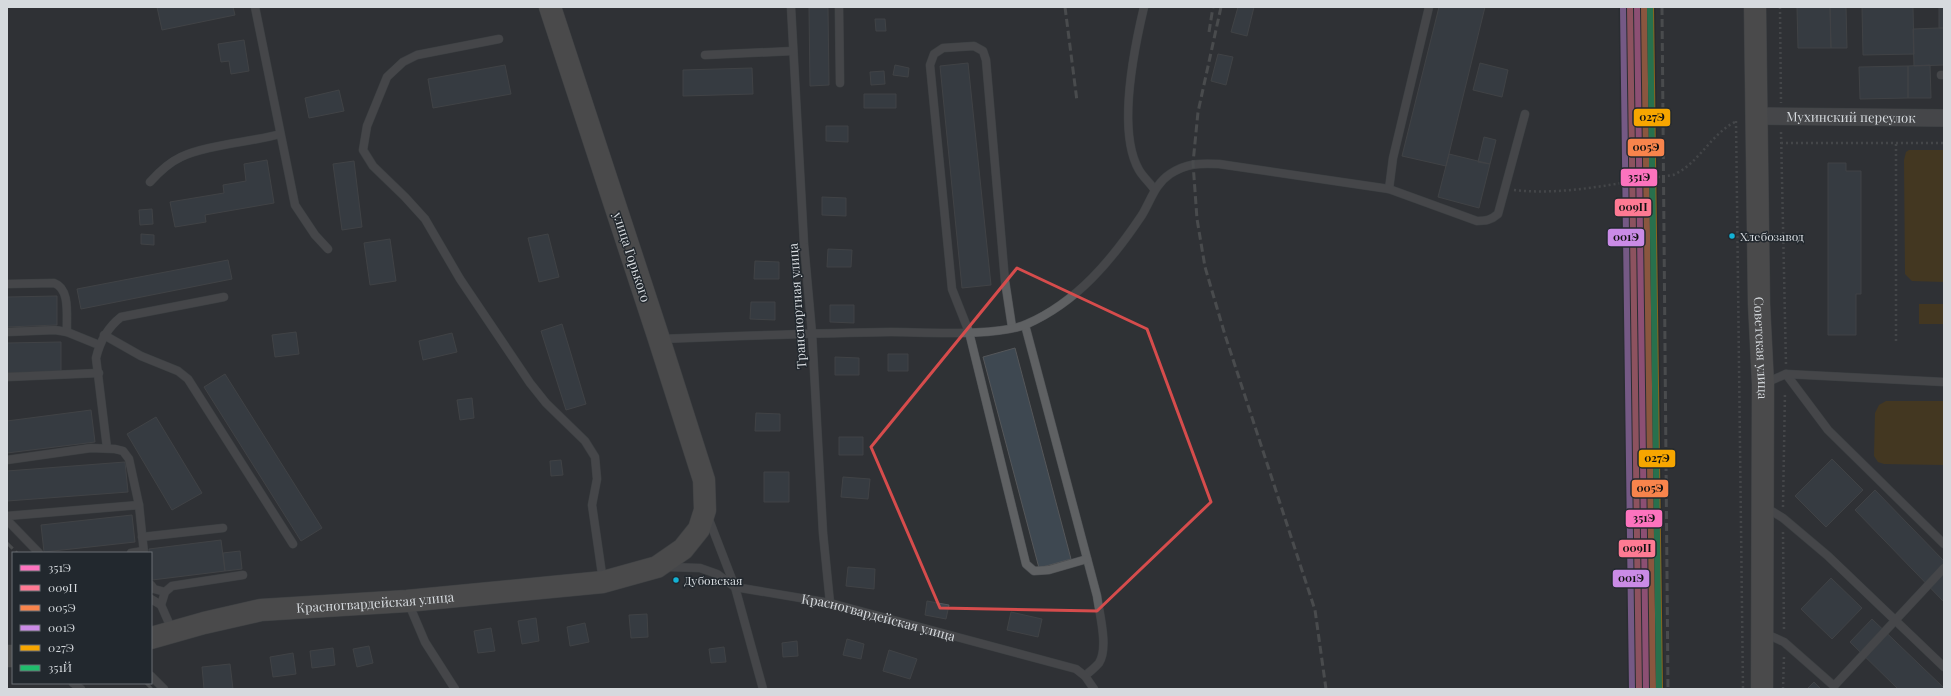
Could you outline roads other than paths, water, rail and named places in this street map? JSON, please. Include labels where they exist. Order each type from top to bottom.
[{"type":"main road","name":"улица Горького","points":[[550,7],[704,480],[705,510],[699,529],[683,549],[656,567],[603,582]]},
{"type":"main road","name":"Советская улица","points":[[1755,7],[1758,116],[1759,304],[1763,384],[1762,689]]},
{"type":"main road","name":"Красногвардейская улица","points":[[152,638],[204,623],[261,610],[407,601],[603,582]]},
{"type":"street","name":"Мухинский переулок","points":[[1758,116],[1944,118]]},
{"type":"lane","points":[[255,7],[295,205],[315,235],[328,249]]},
{"type":"lane","name":"Транспортная улица","points":[[791,7],[804,244],[812,333],[823,533],[830,603]]},
{"type":"lane","points":[[839,7],[840,83]]},
{"type":"lane","points":[[1144,7],[1129,102],[1130,142],[1139,170],[1154,189]]},
{"type":"lane","points":[[1389,189],[1393,158],[1429,7]]},
{"type":"lane","points":[[499,39],[417,55],[403,62],[387,77],[367,126],[364,150],[372,166],[405,197],[425,220],[460,279],[530,382],[546,403],[585,441],[595,457],[597,479],[592,505],[603,582]]},
{"type":"lane","points":[[1012,327],[1005,281],[986,60],[983,51],[974,46],[943,48],[934,54],[930,65],[952,289],[969,332],[1026,564],[1034,571],[1049,570],[1088,559]]},
{"type":"lane","points":[[705,55],[793,51]]},
{"type":"lane","points":[[659,339],[812,333],[969,332],[1025,325],[1061,306],[1079,292],[1117,251],[1143,213],[1154,189],[1170,174],[1193,163],[1225,165],[1389,189],[1477,221],[1485,221],[1492,219],[1498,214],[1525,114]]},
{"type":"lane","points":[[150,182],[163,168],[182,156],[203,150],[280,134]]},
{"type":"lane","points":[[7,284],[54,283],[60,285],[64,291],[67,332]]},
{"type":"lane","points":[[107,448],[96,358],[99,345],[112,324],[121,317],[224,297]]},
{"type":"lane","points":[[1025,325],[1088,559],[1096,596],[1103,650],[1099,662],[1085,676]]},
{"type":"lane","points":[[7,332],[55,330],[67,332],[99,345]]},
{"type":"lane","points":[[104,335],[141,356],[178,371],[188,379],[293,544]]},
{"type":"lane","points":[[7,377],[99,373]]},
{"type":"lane","points":[[1763,384],[1786,374],[1944,382]]},
{"type":"lane","points":[[1786,374],[1828,430],[1944,544]]},
{"type":"lane","points":[[7,460],[91,448],[107,448],[123,452],[129,459],[139,505],[144,552]]},
{"type":"lane","points":[[7,516],[139,505]]},
{"type":"lane","points":[[1763,505],[1783,518],[1828,556],[1944,667]]},
{"type":"lane","name":"улица Горького","points":[[705,510],[735,586],[763,689]]},
{"type":"lane","points":[[7,520],[38,552]]},
{"type":"lane","points":[[142,537],[223,528]]},
{"type":"lane","name":"Красногвардейская улица","points":[[656,567],[700,568],[717,574],[735,586],[830,603],[1076,669],[1085,676],[1094,689]]},
{"type":"lane","points":[[1762,632],[1784,642],[1834,686],[1944,568]]},
{"type":"lane","points":[[161,605],[165,592],[172,586],[243,575]]},
{"type":"lane","points":[[152,586],[154,589],[165,592]]},
{"type":"lane","points":[[152,599],[161,605],[173,633]]},
{"type":"lane","points":[[407,601],[425,642],[454,689]]},
{"type":"lane","points":[[152,677],[164,689]]},
{"type":"railway","points":[[1065,7],[1077,101]]},
{"type":"railway","points":[[1209,32],[1213,7]]},
{"type":"railway","points":[[1221,7],[1198,112],[1193,163],[1197,219],[1205,267],[1225,335],[1315,610],[1326,689]]},
{"type":"railway","points":[[1662,7],[1668,689]]},
{"type":"railway","points":[[7,543],[16,552]]},
{"type":"railway","points":[[147,684],[152,689]]},
{"type":"place","name":"Хлебозавод","points":[[1732,236]]},
{"type":"place","name":"Дубовская","points":[[676,580]]}]
